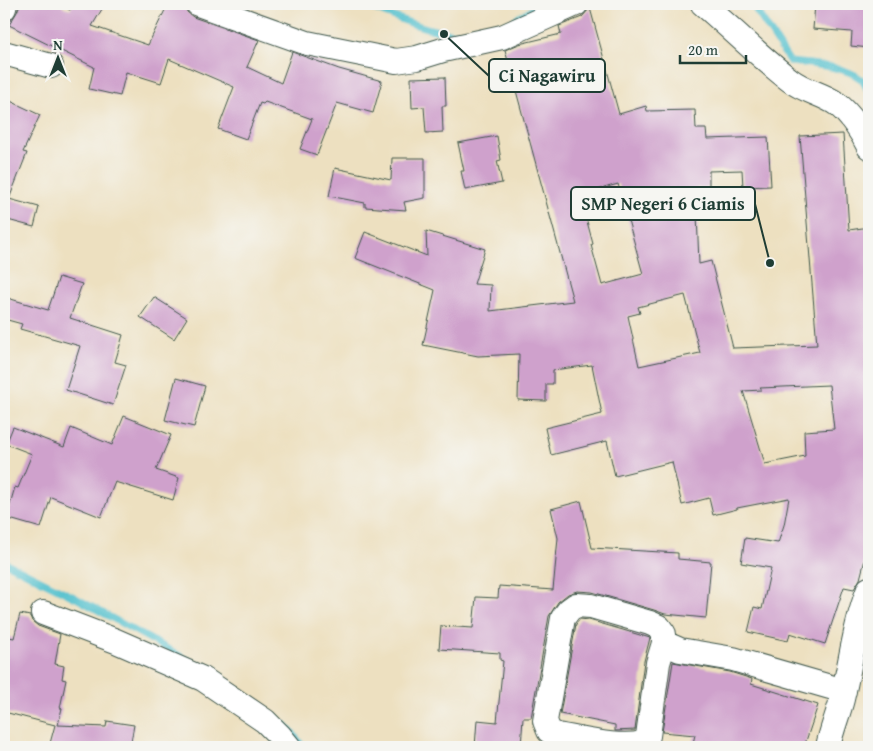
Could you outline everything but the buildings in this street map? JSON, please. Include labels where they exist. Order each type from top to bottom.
[{"type":"street","points":[[4,8],[5,4]]},
{"type":"street","points":[[198,4],[307,43],[396,61],[417,58],[443,50],[502,37],[576,4]]},
{"type":"street","points":[[703,4],[734,30],[763,59],[797,85],[838,104],[862,131],[869,147]]},
{"type":"street","points":[[4,53],[51,66]]},
{"type":"street","points":[[828,747],[844,691],[863,604],[869,589]]},
{"type":"street","points":[[576,605],[591,606],[650,623],[659,627],[664,634],[664,643],[658,663],[648,736],[643,743],[619,745],[557,735],[548,731],[545,721],[563,618],[568,610],[576,605]]},
{"type":"street","points":[[43,613],[116,641],[203,679],[265,722],[289,747]]},
{"type":"street","points":[[664,643],[680,650],[733,659],[844,691]]},
{"type":"waterway","points":[[363,4],[425,28],[464,35]]},
{"type":"waterway","points":[[516,19],[541,4]]},
{"type":"waterway","points":[[752,4],[790,62],[827,66],[846,71],[861,79],[869,93]]},
{"type":"waterway","points":[[4,562],[76,598],[191,662]]},
{"type":"waterway","points":[[285,725],[303,747]]},
{"type":"place","name":"Ci Nagawiru","points":[[444,34]]},
{"type":"place","name":"SMP Negeri 6 Ciamis","points":[[770,263]]}]
